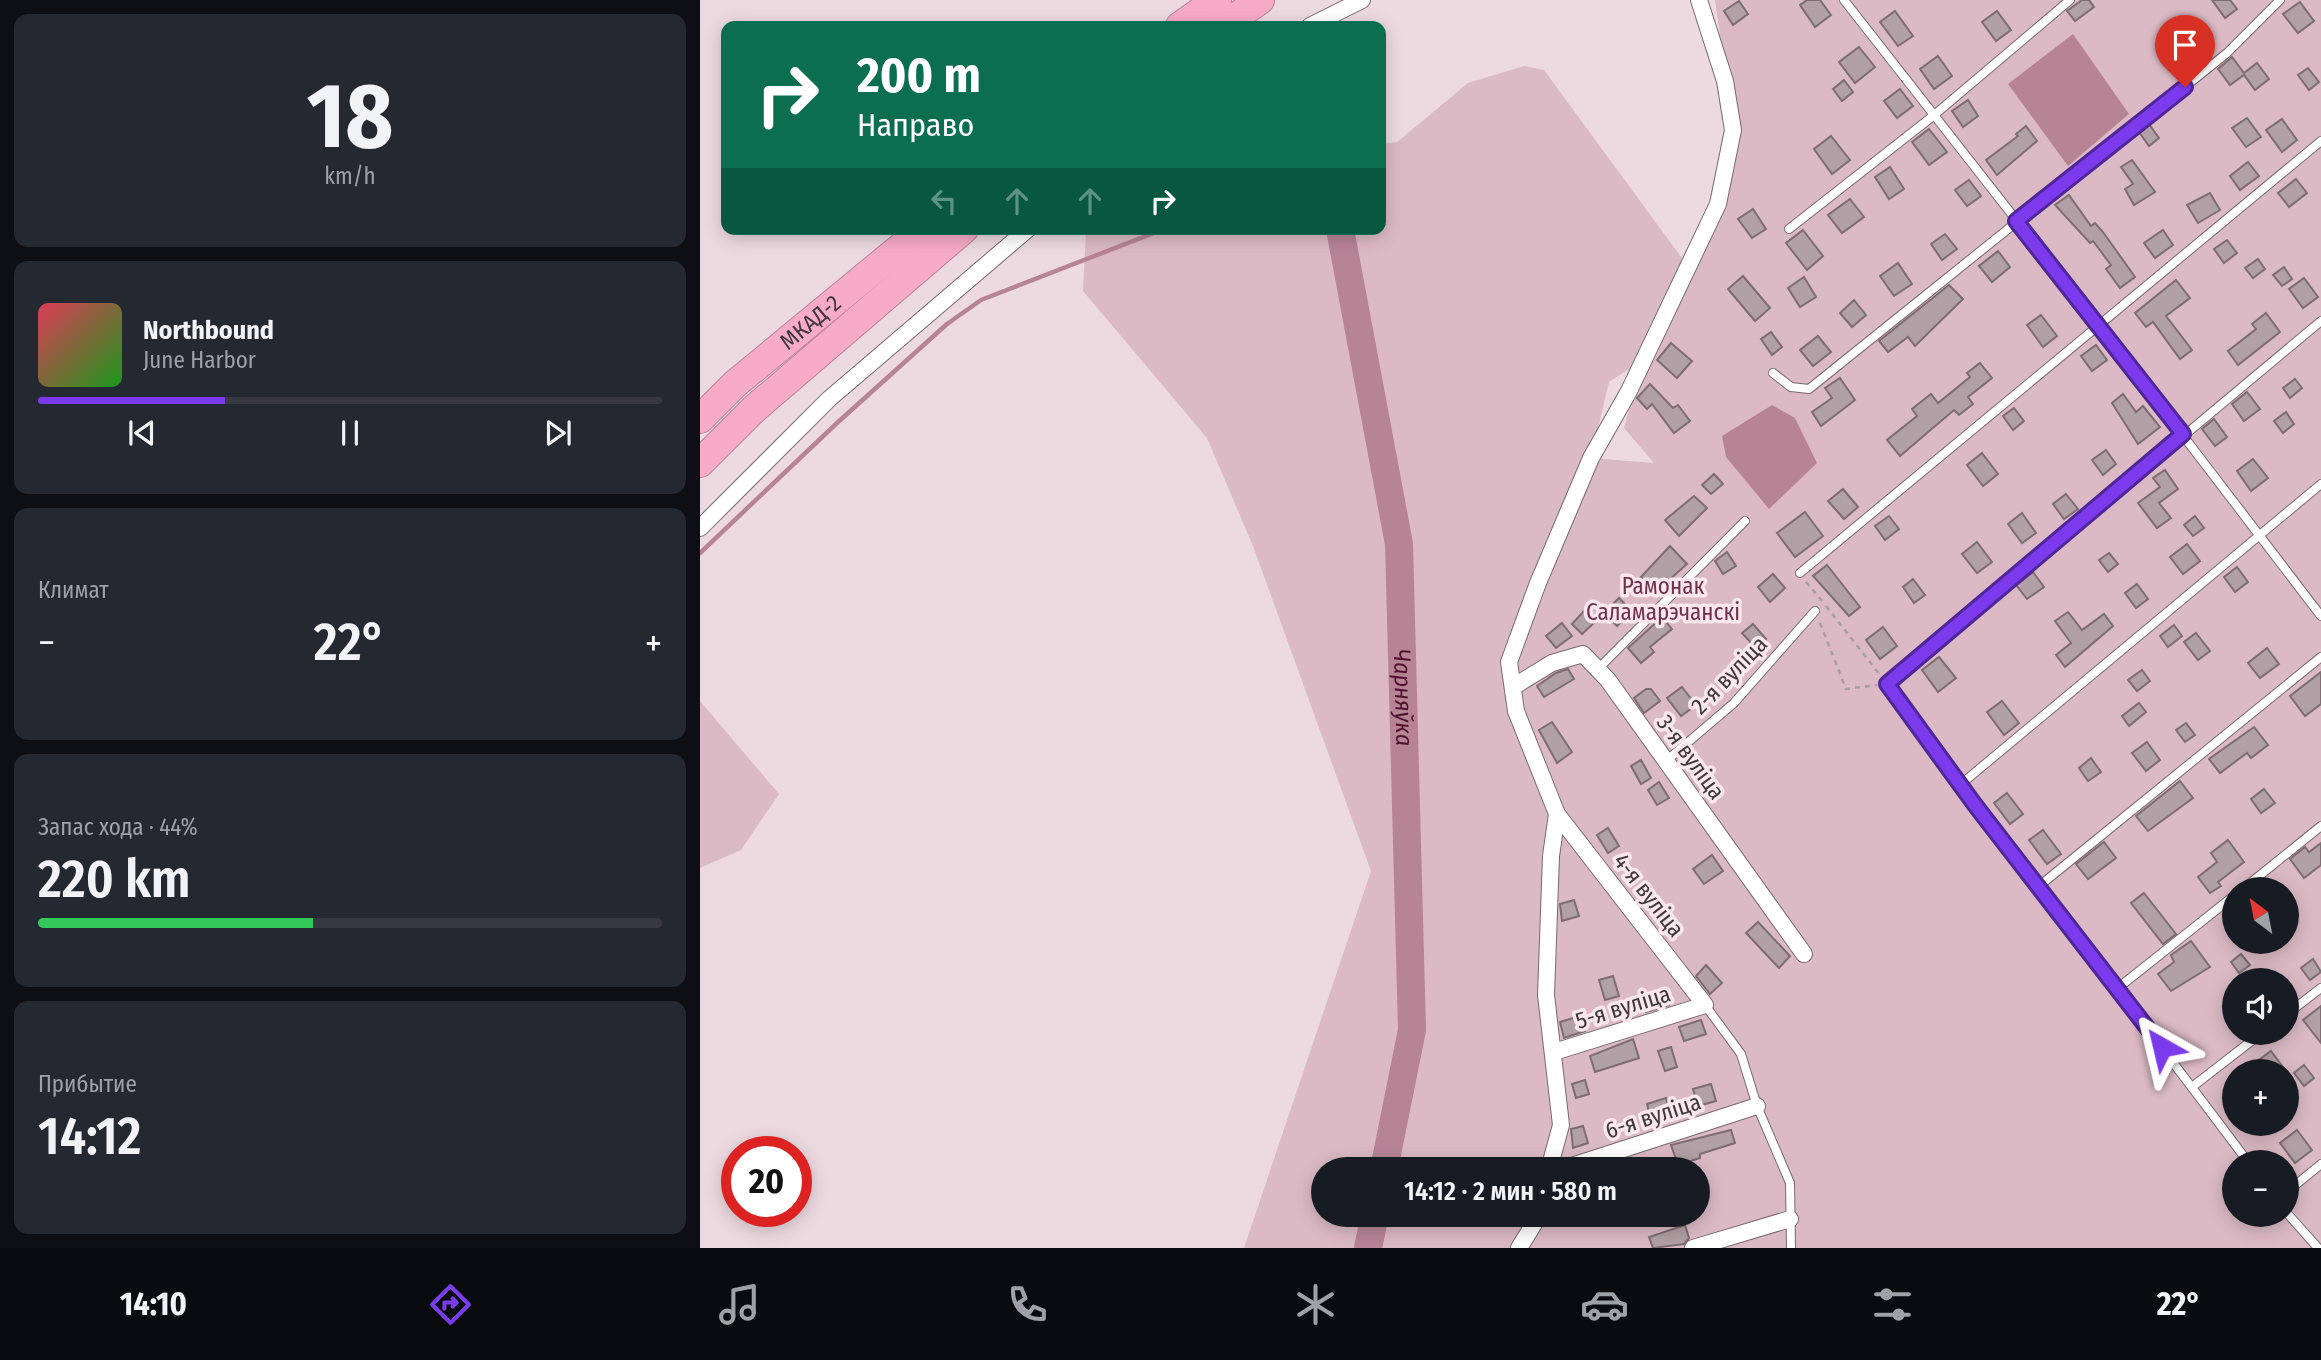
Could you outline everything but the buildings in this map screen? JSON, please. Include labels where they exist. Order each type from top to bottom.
[{"type":"highway","points":[[1186,21],[1211,0]]},
{"type":"highway","points":[[1187,21],[1217,0]]},
{"type":"highway","points":[[1230,21],[1260,0]]},
{"type":"highway","name":"МКАД-2","points":[[700,419],[735,384],[916,235]]},
{"type":"highway","points":[[700,463],[754,409],[957,235]]},
{"type":"street","points":[[1320,21],[1362,0]]},
{"type":"street","points":[[1552,1157],[1561,1125],[1546,995],[1551,856],[1557,814],[1516,711],[1509,662],[1538,583],[1591,458],[1629,391],[1718,204],[1733,130],[1725,81],[1699,0]]},
{"type":"street","points":[[700,528],[829,399],[1021,235]]},
{"type":"street","points":[[1513,687],[1552,663],[1583,654],[1598,669]]},
{"type":"street","name":"3-я вуліца","points":[[1598,669],[1804,954]]},
{"type":"street","name":"4-я вуліца","points":[[1557,814],[1705,1005]]},
{"type":"street","name":"5-я вуліца","points":[[1554,1052],[1705,1005]]},
{"type":"street","name":"6-я вуліца","points":[[1599,1157],[1757,1106]]},
{"type":"street","points":[[1693,1248],[1790,1219]]},
{"type":"street","points":[[1519,1248],[1532,1227]]},
{"type":"lane","points":[[1789,229],[1933,116],[2070,0]]},
{"type":"lane","points":[[1773,373],[1791,387],[1809,389],[2227,53],[2280,0]]},
{"type":"lane","points":[[1849,2],[1933,116],[2101,327],[2321,616]]},
{"type":"lane","points":[[1800,573],[2101,327],[2321,141]]},
{"type":"lane","points":[[2239,1150],[2119,988],[1960,785],[1887,684],[2321,321]]},
{"type":"lane","points":[[1960,785],[2321,484]]},
{"type":"lane","points":[[1598,669],[1745,521]]},
{"type":"lane","name":"2-я вуліца","points":[[1666,761],[1734,703],[1815,611]]},
{"type":"lane","points":[[2038,887],[2321,657]]},
{"type":"lane","points":[[2257,877],[2321,826]]},
{"type":"lane","points":[[2119,988],[2222,905]]},
{"type":"lane","points":[[2299,1005],[2321,988]]},
{"type":"lane","points":[[1705,1005],[1741,1054],[1757,1106],[1790,1183],[1791,1248]]},
{"type":"lane","points":[[2192,1087],[2246,1045]]},
{"type":"lane","points":[[2299,1182],[2321,1164]]},
{"type":"lane","points":[[2299,1227],[2318,1248]]},
{"type":"path","points":[[1800,573],[1887,684]]},
{"type":"path","points":[[1815,611],[1846,688],[1887,684]]},
{"type":"green space","name":"Рамонак Саламарэчанскі","points":[[1715,0],[2321,0],[2321,1245],[2299,1218],[2299,1150],[2243,1150],[2232,1136],[2299,1136],[2299,1059],[2222,1059],[2222,1124],[2206,1104],[2222,1126],[2222,1136],[2229,1136],[2239,1150],[2222,1150],[2222,1227],[2299,1227],[2318,1248],[1244,1248],[1371,871],[1253,546],[1207,438],[1083,291],[1086,235],[1386,235],[1386,143],[1397,142],[1468,83],[1524,66],[1544,70],[1687,265],[1718,204],[1733,130]],"holes":[[[1643,360],[1624,428],[1654,463],[1591,458],[1609,382]]]},
{"type":"green space","points":[[700,701],[779,794],[741,850],[700,868]]},
{"type":"shaded area","points":[[2073,34],[2129,114],[2068,166],[2008,84]]},
{"type":"shaded area","points":[[1772,405],[1795,418],[1817,463],[1769,509],[1726,457],[1722,436]]},
{"type":"waterway","points":[[700,553],[837,423],[947,324],[981,300],[1149,235]]},
{"type":"waterway","name":"Чарняўка","points":[[1341,235],[1399,544],[1412,1030],[1386,1157]]},
{"type":"waterway","name":"Чарняўка","points":[[1368,1248],[1372,1227]]},
{"type":"route","points":[[2162,1047],[1975,805],[1887,684],[2183,434],[2016,221],[2185,87]]}]
